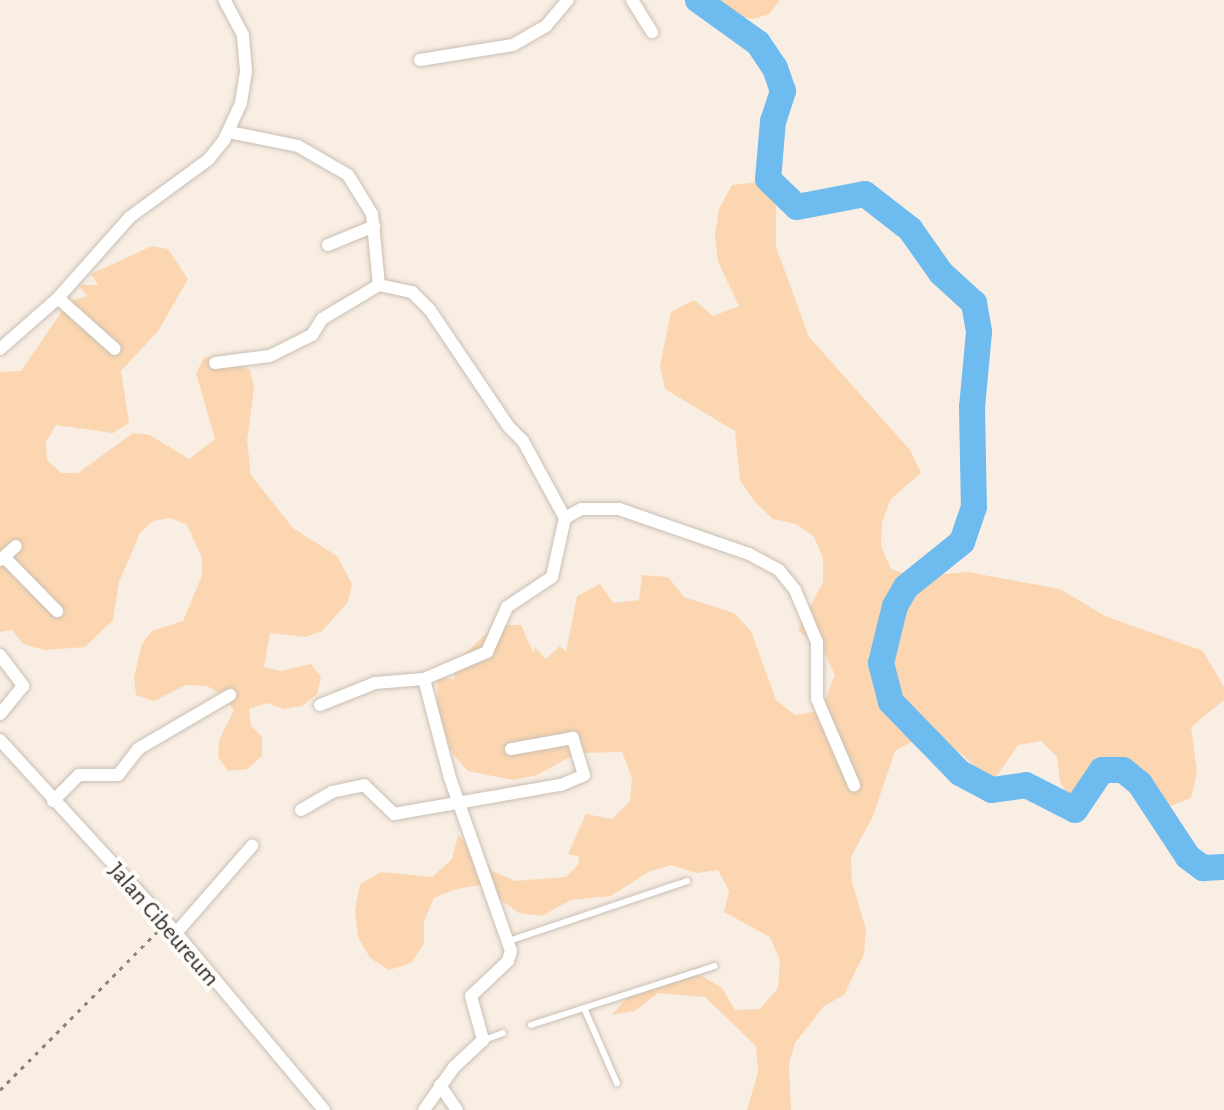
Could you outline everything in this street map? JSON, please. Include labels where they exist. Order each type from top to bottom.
[{"type":"street","points":[[0,349],[58,298],[103,243],[208,160],[229,132],[244,90],[246,51],[224,0]]},
{"type":"street","points":[[420,60],[513,45],[546,26],[568,0]]},
{"type":"street","points":[[632,0],[652,32]]},
{"type":"street","points":[[229,132],[298,146],[334,163],[367,199],[374,226],[379,285]]},
{"type":"street","points":[[328,245],[374,226]]},
{"type":"street","points":[[215,363],[270,356],[312,335],[322,319],[379,285],[412,292],[430,310],[509,427],[523,441],[565,518],[552,577],[507,607],[492,648],[424,679],[375,683],[320,705]]},
{"type":"street","points":[[58,298],[115,349]]},
{"type":"street","points":[[565,518],[581,509],[619,509],[749,554],[779,570],[795,590],[817,642],[817,699],[854,785]]},
{"type":"street","points":[[16,546],[2,558],[57,611]]},
{"type":"street","points":[[0,655],[23,689],[0,714]]},
{"type":"street","points":[[424,679],[458,799],[507,941],[508,961],[471,996],[483,1040],[440,1085],[424,1110]]},
{"type":"street","points":[[53,801],[79,775],[118,775],[138,749],[230,695]]},
{"type":"street","points":[[301,810],[332,792],[364,785],[394,814],[458,799],[561,785],[584,775],[573,738],[511,749]]},
{"type":"street","name":"Jalan Cibeureum","points":[[0,740],[176,933],[324,1110]]},
{"type":"street","points":[[176,933],[252,846]]},
{"type":"street","points":[[440,1085],[457,1110]]},
{"type":"lane","points":[[507,941],[687,881]]},
{"type":"lane","points":[[531,1025],[715,966]]},
{"type":"lane","points":[[584,1008],[617,1083]]},
{"type":"lane","points":[[483,1040],[503,1033]]},
{"type":"path","points":[[0,1090],[166,923]]},
{"type":"shaded area","points":[[696,0],[780,0],[769,14],[753,19],[721,13]]},
{"type":"shaded area","points":[[758,182],[776,200],[776,247],[809,337],[910,450],[921,473],[891,499],[882,522],[881,546],[891,569],[915,577],[967,572],[1060,589],[1105,616],[1203,651],[1224,687],[1224,700],[1191,727],[1197,772],[1191,798],[1168,807],[1139,767],[1118,760],[1093,761],[1071,803],[1060,781],[1057,757],[1041,741],[1018,745],[992,783],[958,751],[938,741],[915,740],[895,751],[873,816],[851,857],[852,882],[866,929],[864,954],[844,995],[824,1006],[795,1043],[789,1064],[791,1110],[747,1110],[758,1072],[756,1046],[705,997],[658,993],[635,1011],[612,1015],[628,996],[676,974],[702,976],[722,988],[735,1010],[760,1009],[778,988],[780,960],[770,937],[724,912],[729,891],[718,870],[697,873],[671,865],[648,872],[611,896],[571,900],[542,916],[519,913],[480,885],[456,889],[434,898],[424,921],[424,944],[411,963],[389,970],[370,958],[358,937],[355,910],[360,884],[381,872],[432,877],[452,859],[458,835],[492,871],[515,881],[566,877],[578,865],[579,856],[568,854],[586,814],[612,819],[630,801],[632,777],[622,752],[577,753],[537,775],[513,780],[468,771],[453,754],[432,702],[437,705],[438,678],[454,679],[458,660],[496,625],[521,625],[534,654],[535,647],[546,659],[560,646],[566,652],[577,596],[600,584],[613,603],[639,600],[642,575],[668,577],[684,597],[734,613],[751,631],[776,700],[795,715],[820,711],[835,675],[824,652],[798,630],[823,582],[823,558],[814,537],[796,524],[773,519],[754,501],[740,480],[735,431],[665,389],[660,366],[671,312],[694,300],[713,316],[739,306],[718,262],[715,236],[719,209],[732,185]]},
{"type":"shaded area","points":[[152,246],[168,249],[188,279],[158,331],[121,371],[129,423],[113,433],[56,425],[46,442],[47,460],[61,473],[78,473],[133,433],[150,435],[189,459],[215,439],[196,373],[204,358],[220,356],[250,370],[254,387],[247,441],[251,475],[293,528],[337,556],[352,584],[348,602],[322,631],[306,637],[270,633],[264,667],[280,671],[311,664],[321,677],[317,694],[302,706],[284,709],[267,703],[249,709],[251,726],[262,737],[262,756],[247,769],[228,771],[218,757],[219,740],[234,710],[223,695],[207,686],[186,685],[154,701],[136,695],[134,677],[142,644],[152,631],[183,621],[202,576],[202,558],[187,525],[171,518],[153,521],[140,533],[119,582],[113,620],[85,647],[45,650],[23,644],[12,630],[0,632],[0,372],[21,371],[69,301],[88,296],[78,285],[98,285],[91,274]]},
{"type":"waterway","points":[[698,0],[758,43],[775,68],[783,91],[773,121],[768,179],[797,207],[865,194],[910,229],[941,273],[974,303],[979,332],[972,407],[974,507],[962,542],[906,587],[895,606],[881,663],[891,702],[960,773],[992,790],[1026,785],[1075,810],[1102,770],[1123,770],[1140,784],[1188,857],[1203,868],[1224,867]]}]
